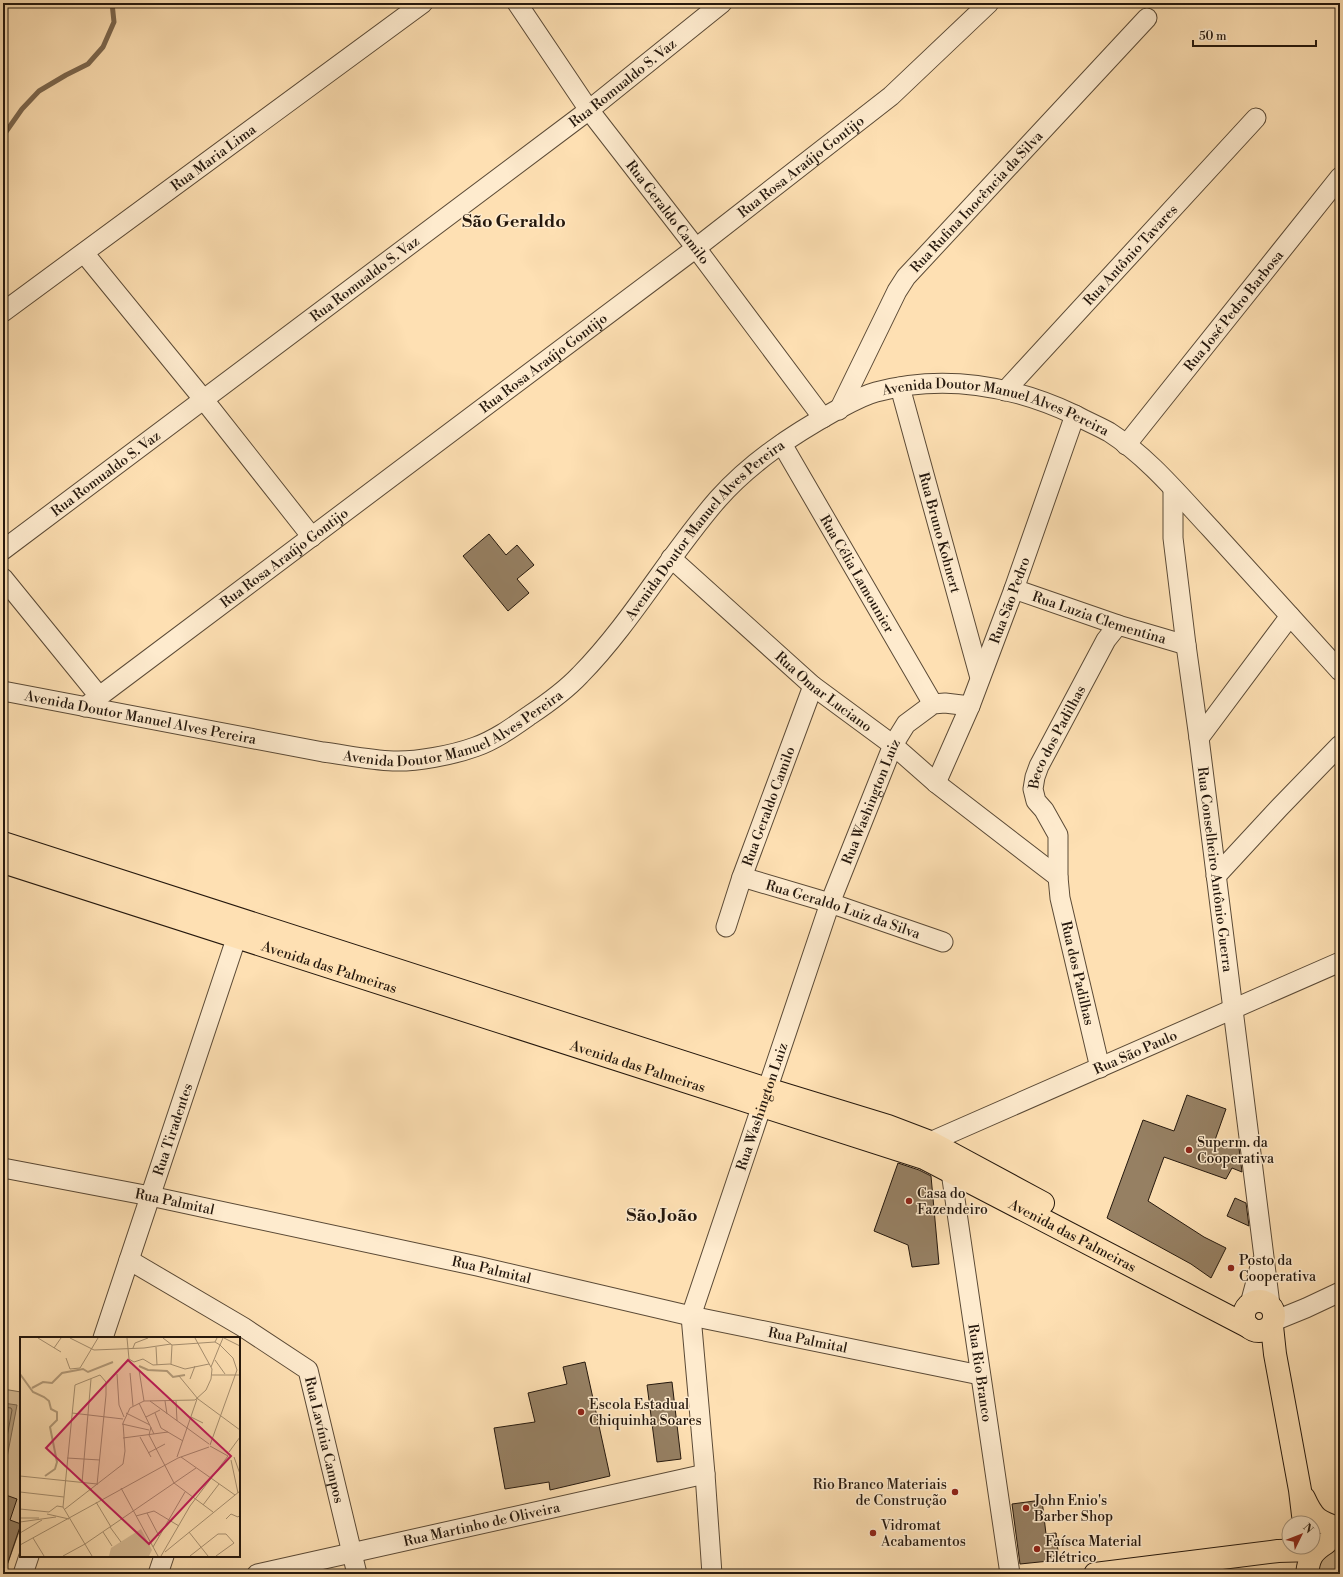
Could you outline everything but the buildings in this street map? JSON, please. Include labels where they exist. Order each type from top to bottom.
[{"type":"main road","name":"Avenida das Palmeiras","points":[[3,843],[240,928],[764,1097],[924,1158],[951,1172],[1261,1316]]},
{"type":"main road","name":"Avenida das Palmeiras","points":[[3,862],[240,928]]},
{"type":"main road","name":"Avenida das Palmeiras","points":[[764,1097],[888,1126],[930,1142],[1207,1292],[1231,1304],[1261,1316]]},
{"type":"main road","points":[[1261,1316],[1275,1354],[1300,1490],[1303,1515]]},
{"type":"main road","points":[[1300,1490],[1309,1509],[1316,1519],[1340,1529]]},
{"type":"main road","points":[[1321,1544],[1340,1537]]},
{"type":"main road","points":[[1095,1574],[1281,1551]]},
{"type":"main road","points":[[1307,1574],[1311,1555]]},
{"type":"street","name":"Rua Maria Lima","points":[[3,312],[423,3]]},
{"type":"street","name":"Rua Geraldo Camilo","points":[[517,3],[590,110],[696,248],[831,414]]},
{"type":"street","name":"Rua Romualdo S. Vaz","points":[[3,550],[590,110],[722,3]]},
{"type":"street","name":"Rua Rosa Araújo Gontijo","points":[[92,701],[696,248],[891,96],[989,3]]},
{"type":"street","name":"Rua Rufina Inocência da Silva","points":[[831,414],[906,277],[1147,18]]},
{"type":"street","name":"Rua Antônio Tavares","points":[[1005,391],[1256,118]]},
{"type":"street","name":"Rua José Pedro Barbosa","points":[[1126,445],[1340,177]]},
{"type":"street","points":[[84,253],[204,400],[312,537]]},
{"type":"street","name":"Avenida Doutor Manuel Alves Pereira","points":[[3,692],[92,701],[323,752],[367,759],[397,761],[455,753],[476,747],[496,738],[553,700],[579,677],[603,649],[671,558],[718,500],[742,475],[791,437],[831,414],[873,393],[929,382],[966,384],[1005,391],[1051,404],[1109,432],[1165,479],[1340,671]]},
{"type":"street","name":"Rua Bruno Kohnert","points":[[900,387],[980,678]]},
{"type":"street","name":"Rua São Pedro","points":[[936,783],[970,706],[1014,589],[1075,416]]},
{"type":"street","name":"Rua Célia Lamounier","points":[[782,444],[933,704]]},
{"type":"street","name":"Rua Conselheiro Antônio Guerra","points":[[1173,488],[1173,538],[1264,1250],[1261,1316]]},
{"type":"street","name":"Rua Omar Luciano","points":[[671,558],[813,686],[893,745],[936,783],[1058,877]]},
{"type":"street","points":[[3,578],[92,701]]},
{"type":"street","name":"Rua Luzia Clementina","points":[[1014,589],[1118,625],[1186,645]]},
{"type":"street","points":[[1199,738],[1290,616]]},
{"type":"street","name":"Beco dos Padilhas","points":[[1058,877],[1058,836],[1044,810],[1036,801],[1033,789],[1035,777],[1039,766],[1106,640],[1118,625]]},
{"type":"street","name":"Rua Geraldo Camilo","points":[[726,927],[742,877],[813,686]]},
{"type":"street","points":[[933,704],[945,703],[970,706]]},
{"type":"street","name":"Rua Washington Luiz","points":[[712,1574],[691,1316],[830,903],[893,745],[906,724],[933,704]]},
{"type":"street","points":[[1216,876],[1340,745]]},
{"type":"street","name":"Rua Geraldo Luiz da Silva","points":[[742,877],[830,903],[943,942]]},
{"type":"street","name":"Rua dos Padilhas","points":[[1058,877],[1060,898],[1100,1068]]},
{"type":"street","name":"Rua Tiradentes","points":[[103,1337],[240,928]]},
{"type":"street","name":"Rua São Paulo","points":[[930,1142],[1340,962]]},
{"type":"street","name":"Rua Palmital","points":[[3,1168],[150,1196],[485,1268],[691,1316],[980,1375]]},
{"type":"street","name":"Rua Rio Branco","points":[[951,1172],[1010,1574]]},
{"type":"street","name":"Rua Lavínia Campos","points":[[129,1260],[241,1333],[308,1370],[357,1574]]},
{"type":"street","points":[[1261,1316],[1306,1308],[1332,1295]]},
{"type":"street","name":"Rua Martinho de Oliveira","points":[[258,1574],[705,1474]]},
{"type":"street","points":[[23,1574],[29,1557]]},
{"type":"street","points":[[158,1574],[164,1557]]},
{"type":"shaded area","points":[[3,1389],[20,1392],[20,1529],[4,1574]]},
{"type":"shaded area","points":[[1340,1545],[1340,1574],[1316,1574],[1318,1566],[1329,1548]]},
{"type":"water","points":[[3,1403],[17,1405],[5,1468],[3,1468]]},
{"type":"waterway","points":[[3,136],[22,109],[39,91],[88,64],[103,47],[114,22],[112,3]]},
{"type":"place","name":"Superm. da Cooperativa","points":[[1189,1150]]},
{"type":"place","name":"Casa do Fazendeiro","points":[[909,1201]]},
{"type":"place","name":"Posto da Cooperativa","points":[[1231,1268]]},
{"type":"place","name":"Escola Estadual Chiquinha Soares","points":[[581,1412]]},
{"type":"place","name":"Rio Branco Materiais de Construção","points":[[955,1492]]},
{"type":"place","name":"John Enio's Barber Shop","points":[[1026,1508]]},
{"type":"place","name":"Vidromat Acabamentos","points":[[873,1533]]},
{"type":"place","name":"Faísca Material Elétrico","points":[[1037,1549]]},
{"type":"district","name":"São Geraldo","points":[[514,221]]},
{"type":"district","name":"São João","points":[[662,1215]]}]
